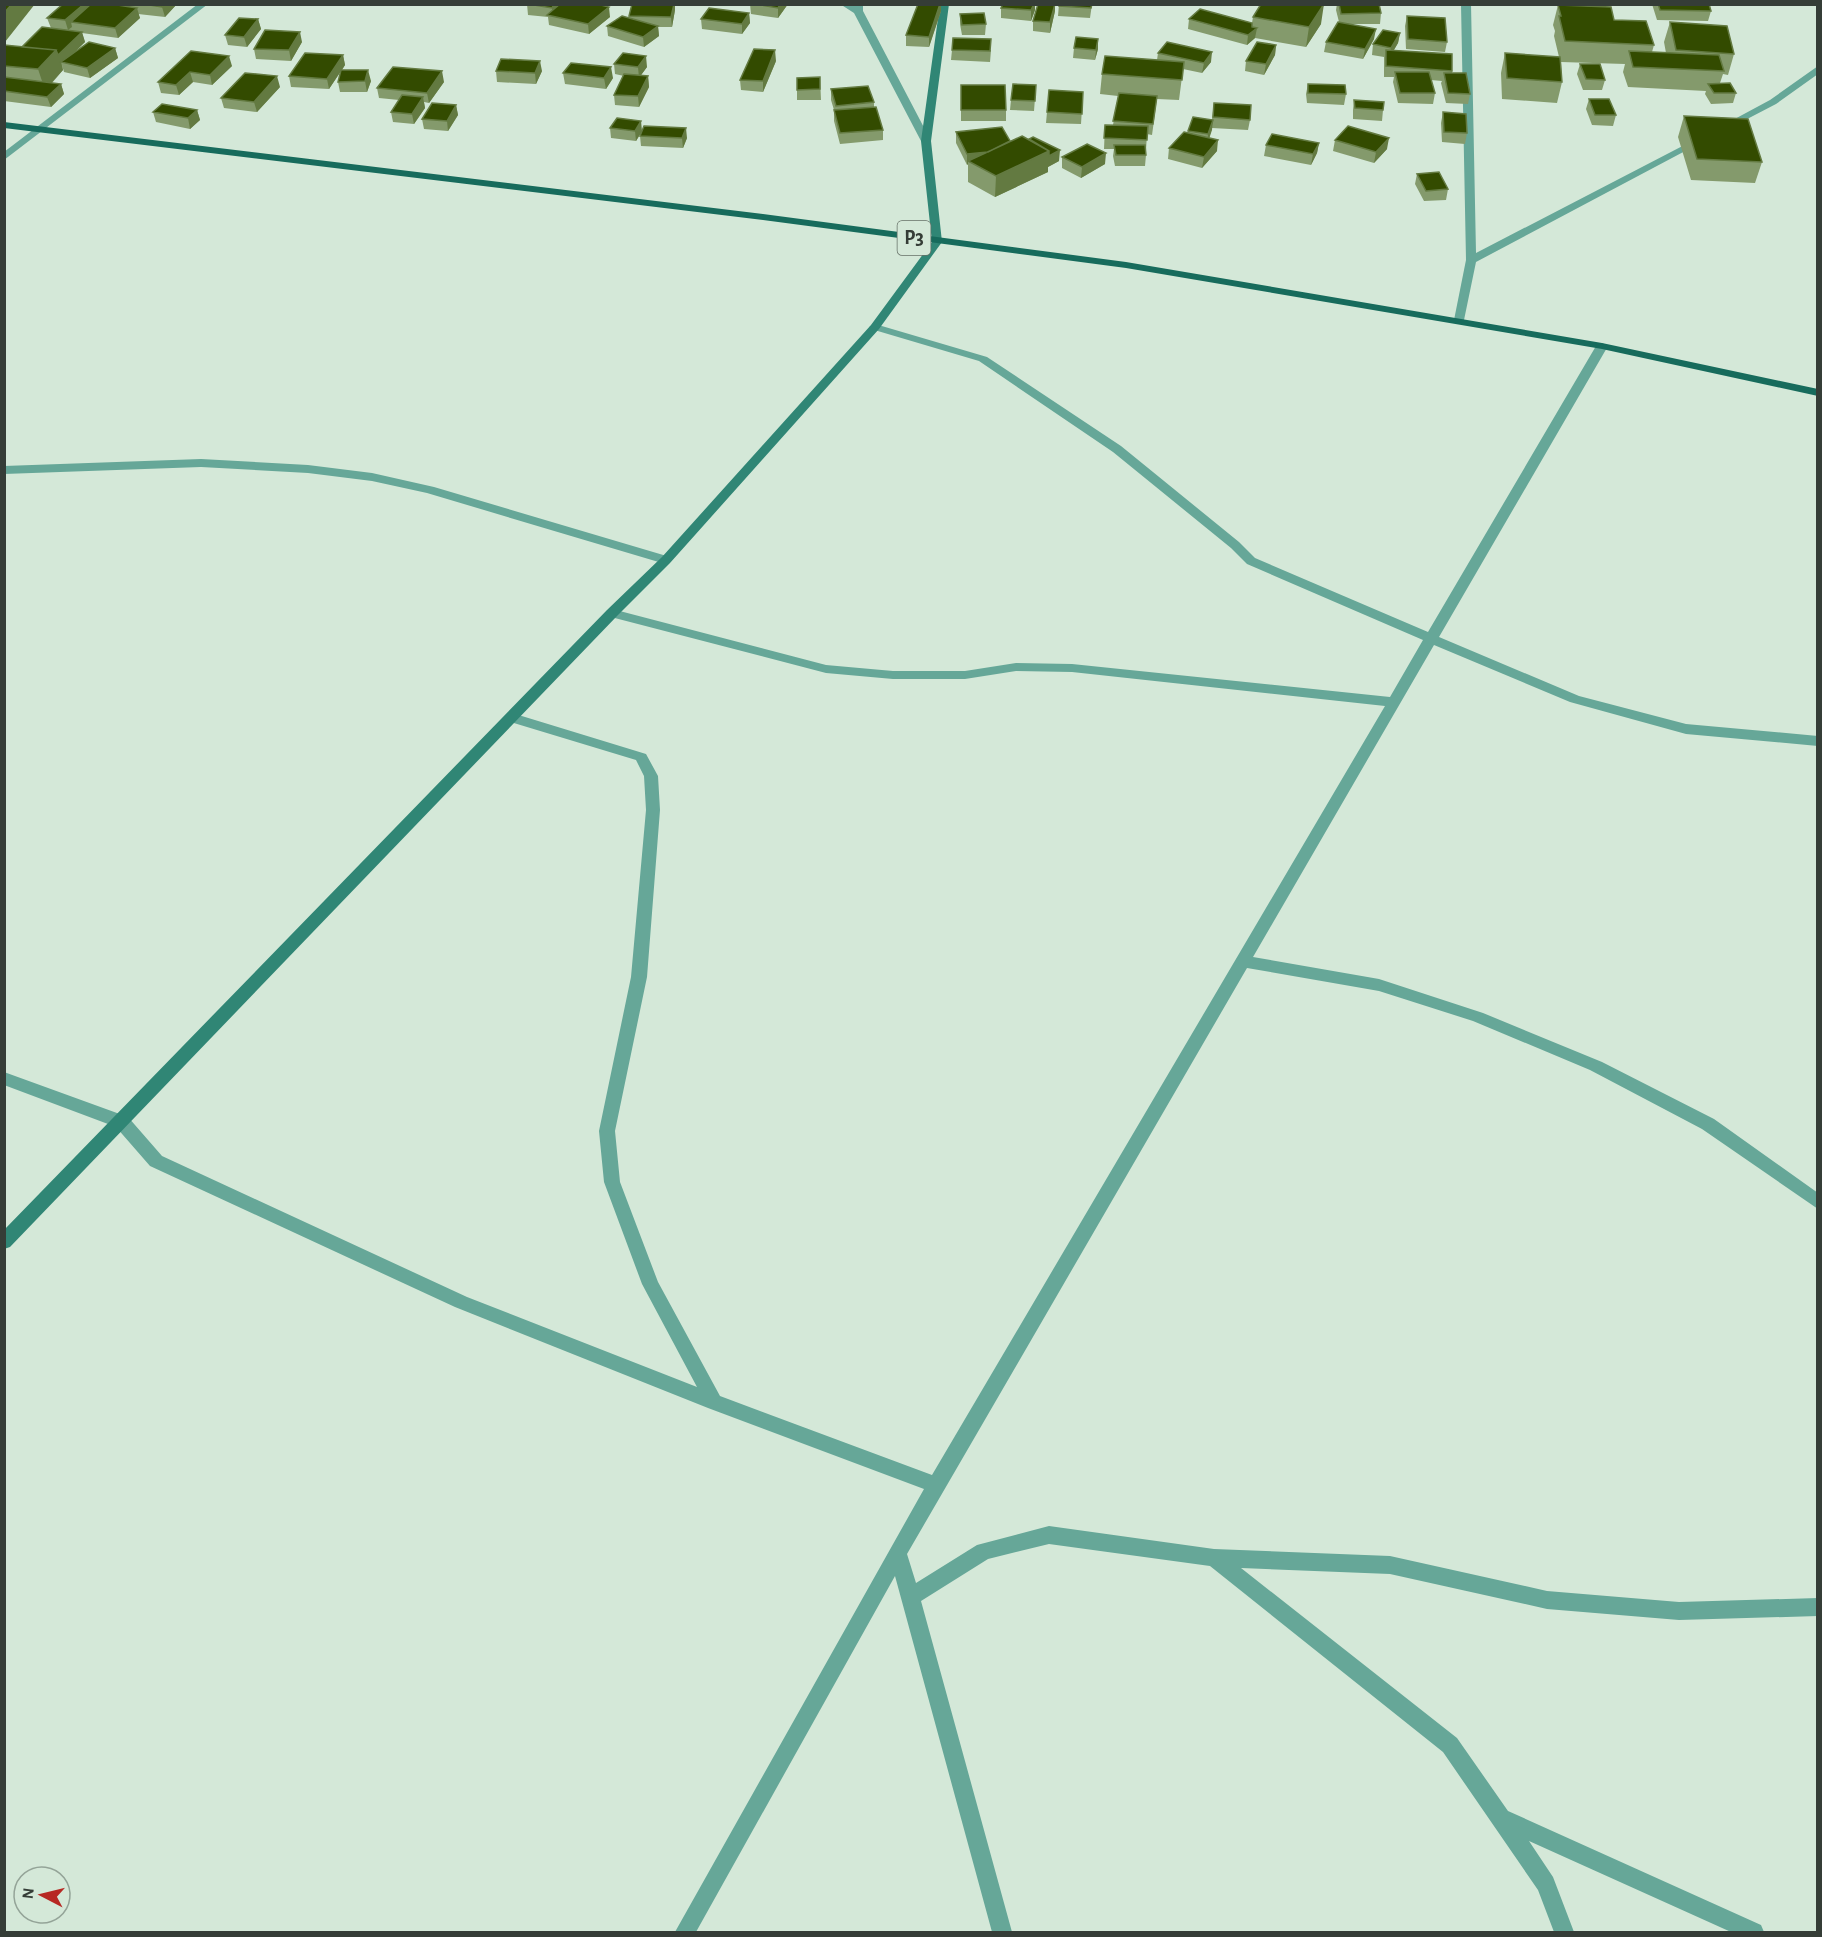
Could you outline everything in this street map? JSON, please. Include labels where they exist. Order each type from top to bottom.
[{"type":"main road","points":[[4,1242],[612,613],[666,560],[874,327],[937,242],[926,141],[945,4]]},
{"type":"main road","name":"P3","points":[[4,125],[740,214],[937,242],[1126,265],[1602,346],[1818,393]]},
{"type":"street","points":[[4,157],[204,4]]},
{"type":"street","points":[[844,4],[858,8],[926,141]]},
{"type":"street","points":[[1459,320],[1471,260],[1466,4]]},
{"type":"street","points":[[1471,260],[1773,102],[1818,69]]},
{"type":"street","points":[[874,327],[983,359],[1117,449],[1235,545],[1251,561],[1431,640],[1575,699],[1686,729],[1818,741]]},
{"type":"street","points":[[685,1932],[936,1485],[1602,346]]},
{"type":"street","points":[[4,470],[201,463],[308,469],[372,477],[430,490],[666,560]]},
{"type":"street","points":[[612,613],[826,669],[894,675],[965,675],[1017,667],[1072,668],[1393,702]]},
{"type":"street","points":[[512,718],[642,757],[651,776],[653,810],[639,976],[607,1131],[612,1182],[650,1284],[714,1402]]},
{"type":"street","points":[[1242,961],[1379,985],[1478,1017],[1596,1066],[1708,1124],[1818,1202]]},
{"type":"street","points":[[4,1078],[122,1122],[156,1161],[460,1302],[714,1402],[936,1485]]},
{"type":"street","points":[[910,1597],[984,1551],[1049,1535],[1214,1557],[1390,1565],[1547,1600],[1668,1610],[1818,1607]]},
{"type":"street","points":[[898,1552],[1002,1932]]},
{"type":"street","points":[[1214,1557],[1450,1745],[1546,1884],[1564,1932]]},
{"type":"street","points":[[1498,1817],[1754,1932]]},
{"type":"building","points":[[4,4],[12,4],[4,13]]},
{"type":"building","points":[[63,4],[84,4],[65,20],[47,18]]},
{"type":"building","points":[[91,4],[137,8],[115,28],[71,22]]},
{"type":"building","points":[[143,4],[164,4],[162,7]]},
{"type":"building","points":[[528,4],[554,4],[552,8]]},
{"type":"building","points":[[560,4],[597,4],[609,7],[588,24],[547,15]]},
{"type":"building","points":[[632,4],[674,4],[671,17],[629,16]]},
{"type":"building","points":[[755,4],[780,4],[778,8]]},
{"type":"building","points":[[918,4],[940,4],[929,37],[906,35]]},
{"type":"building","points":[[1003,4],[1034,4],[1031,10],[1001,8]]},
{"type":"building","points":[[1038,4],[1055,4],[1050,22],[1033,21]]},
{"type":"building","points":[[1059,4],[1092,4],[1091,8],[1059,6]]},
{"type":"building","points":[[1261,4],[1324,4],[1309,27],[1253,17]]},
{"type":"building","points":[[1339,4],[1379,4],[1381,13],[1341,14]]},
{"type":"building","points":[[1658,4],[1709,4],[1711,11],[1660,10]]},
{"type":"building","points":[[1558,5],[1611,7],[1614,20],[1646,21],[1654,45],[1565,41]]},
{"type":"building","points":[[709,8],[749,13],[742,24],[701,19]]},
{"type":"building","points":[[1200,9],[1252,23],[1252,27],[1257,28],[1248,35],[1189,19]]},
{"type":"building","points":[[984,13],[986,24],[962,25],[960,14]]},
{"type":"building","points":[[622,16],[658,26],[643,37],[607,26]]},
{"type":"building","points":[[1407,16],[1445,18],[1447,42],[1408,39]]},
{"type":"building","points":[[239,18],[258,19],[244,37],[225,35]]},
{"type":"building","points":[[1338,22],[1376,29],[1365,49],[1326,42]]},
{"type":"building","points":[[1670,22],[1727,26],[1734,54],[1676,50]]},
{"type":"building","points":[[42,27],[82,32],[58,55],[56,50],[22,47]]},
{"type":"building","points":[[265,30],[300,32],[289,50],[254,49]]},
{"type":"building","points":[[1383,30],[1400,33],[1391,48],[1373,44]]},
{"type":"building","points":[[1076,37],[1098,39],[1096,50],[1074,48]]},
{"type":"building","points":[[953,38],[991,39],[990,51],[952,50]]},
{"type":"building","points":[[89,42],[115,48],[87,68],[61,62]]},
{"type":"building","points":[[1167,42],[1212,52],[1204,63],[1158,53]]},
{"type":"building","points":[[1257,42],[1276,45],[1266,64],[1246,61]]},
{"type":"building","points":[[4,45],[56,50],[38,69],[4,66]]},
{"type":"building","points":[[754,49],[775,50],[763,81],[740,80]]},
{"type":"building","points":[[1386,50],[1452,54],[1452,71],[1386,66]]},
{"type":"building","points":[[191,51],[229,56],[210,75],[190,72],[176,85],[158,82]]},
{"type":"building","points":[[1629,51],[1719,55],[1724,71],[1633,67]]},
{"type":"building","points":[[305,53],[343,55],[327,79],[289,76]]},
{"type":"building","points":[[623,53],[646,56],[638,67],[614,64]]},
{"type":"building","points":[[1505,53],[1560,57],[1562,82],[1507,78]]},
{"type":"building","points":[[1105,56],[1184,62],[1182,80],[1102,74]]},
{"type":"building","points":[[501,59],[540,61],[535,73],[496,71]]},
{"type":"building","points":[[571,63],[611,67],[604,78],[563,73]]},
{"type":"building","points":[[1580,64],[1600,64],[1605,80],[1586,79]]},
{"type":"building","points":[[393,67],[442,71],[427,93],[377,88]]},
{"type":"building","points":[[341,70],[368,70],[365,81],[338,82]]},
{"type":"building","points":[[1395,72],[1429,72],[1435,93],[1400,93]]},
{"type":"building","points":[[245,73],[277,76],[254,102],[221,98]]},
{"type":"building","points":[[1444,73],[1466,73],[1470,94],[1448,93]]},
{"type":"building","points":[[624,74],[648,76],[638,96],[614,95]]},
{"type":"building","points":[[4,77],[61,84],[47,97],[4,91]]},
{"type":"building","points":[[820,77],[820,89],[797,90],[797,78]]},
{"type":"building","points":[[1730,83],[1736,93],[1714,93],[1708,84]]},
{"type":"building","points":[[1013,84],[1036,85],[1035,101],[1011,100]]},
{"type":"building","points":[[1308,84],[1345,85],[1346,94],[1308,93]]},
{"type":"building","points":[[961,85],[1005,85],[1006,110],[961,110]]},
{"type":"building","points":[[868,86],[874,102],[836,106],[831,89]]},
{"type":"building","points":[[1049,90],[1083,92],[1082,114],[1047,112]]},
{"type":"building","points":[[1119,93],[1157,96],[1153,124],[1113,121]]},
{"type":"building","points":[[402,95],[423,97],[412,114],[391,112]]},
{"type":"building","points":[[1589,99],[1609,99],[1616,115],[1595,115]]},
{"type":"building","points":[[1354,100],[1384,102],[1383,110],[1355,108]]},
{"type":"building","points":[[432,103],[456,105],[447,121],[422,119]]},
{"type":"building","points":[[1214,103],[1251,105],[1250,120],[1213,117]]},
{"type":"building","points":[[162,104],[197,110],[188,118],[153,112]]},
{"type":"building","points":[[876,107],[883,130],[840,133],[834,110]]},
{"type":"building","points":[[1443,112],[1466,114],[1467,133],[1444,132]]},
{"type":"building","points":[[1684,116],[1748,119],[1762,162],[1697,159]]},
{"type":"building","points":[[1193,117],[1213,120],[1208,134],[1188,131]]},
{"type":"building","points":[[617,118],[641,121],[635,131],[610,128]]},
{"type":"building","points":[[1105,125],[1148,126],[1147,140],[1104,138]]},
{"type":"building","points":[[644,126],[686,128],[682,138],[640,136]]},
{"type":"building","points":[[1348,126],[1389,138],[1376,152],[1335,140]]},
{"type":"building","points":[[1002,127],[1010,141],[988,152],[967,154],[956,132]]},
{"type":"building","points":[[1184,132],[1218,140],[1204,157],[1169,148]]},
{"type":"building","points":[[1272,134],[1319,143],[1313,154],[1266,145]]},
{"type":"building","points":[[1022,136],[1049,151],[996,176],[968,161]]},
{"type":"building","points":[[1033,137],[1060,150],[1049,156],[1049,151],[1029,139]]},
{"type":"building","points":[[1087,144],[1106,153],[1082,167],[1062,157]]},
{"type":"building","points":[[1114,145],[1145,145],[1146,155],[1116,155]]},
{"type":"building","points":[[1439,172],[1448,189],[1426,191],[1417,174]]}]
